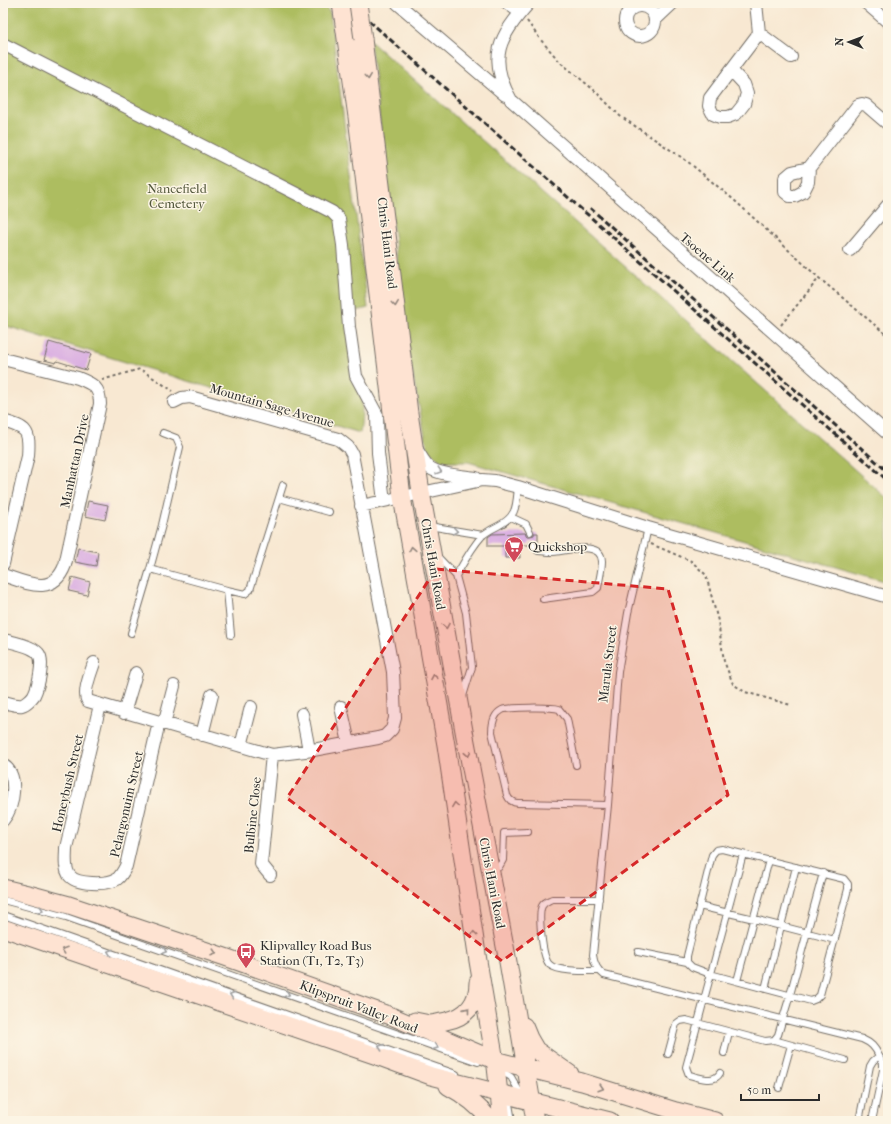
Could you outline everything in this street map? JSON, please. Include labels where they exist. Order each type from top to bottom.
[{"type":"main road","name":"Chris Hani Road","points":[[342,3],[402,497],[446,745],[478,961],[490,1064],[520,1105]]},
{"type":"main road","name":"Chris Hani Road","points":[[358,3],[407,397],[421,492],[526,1068],[520,1105],[502,1121]]},
{"type":"main road","name":"Klipspruit Valley Road","points":[[3,888],[77,908],[225,957],[391,1016],[490,1064],[526,1068],[582,1082],[676,1111],[715,1121]]},
{"type":"main road","points":[[3,928],[377,1056],[431,1076],[520,1105],[610,1121]]},
{"type":"main road","points":[[391,1016],[432,1024],[452,1020],[462,1016],[472,1005],[478,989],[478,961]]},
{"type":"main road","points":[[515,1002],[529,1038],[536,1050],[558,1067],[582,1082]]},
{"type":"main road","points":[[431,1076],[462,1094],[480,1108],[491,1121]]},
{"type":"street","name":"Tsoene Link","points":[[398,3],[511,100],[642,218],[888,434]]},
{"type":"street","points":[[507,3],[520,12],[528,3]]},
{"type":"street","points":[[655,20],[673,3]]},
{"type":"street","points":[[731,70],[759,33],[756,3]]},
{"type":"street","points":[[866,3],[888,22]]},
{"type":"street","name":"Tsoene Link","points":[[511,100],[503,87],[500,78],[498,54],[509,26],[520,12]]},
{"type":"street","points":[[759,33],[791,57]]},
{"type":"street","points":[[3,44],[332,212],[339,219],[344,245],[349,327],[356,376],[377,415],[378,454],[384,500]]},
{"type":"street","points":[[809,168],[858,105],[866,105],[888,124]]},
{"type":"street","points":[[850,250],[888,205]]},
{"type":"street","points":[[3,359],[78,378],[90,383]]},
{"type":"street","name":"Manhattan Drive","points":[[3,575],[34,585],[45,585],[61,575],[65,565],[100,404],[100,394],[90,383]]},
{"type":"street","name":"Mountain Sage Avenue","points":[[178,400],[190,397],[338,439],[344,442],[352,454],[393,672],[395,718],[389,732],[378,738],[349,743]]},
{"type":"street","points":[[3,421],[19,426],[26,432],[29,441],[28,456],[3,564]]},
{"type":"street","points":[[414,443],[424,461],[430,468],[437,471],[482,480],[495,481],[518,487],[648,528],[888,597]]},
{"type":"street","points":[[361,506],[482,480]]},
{"type":"street","points":[[3,640],[38,652],[41,657],[42,664],[34,695],[22,704],[3,702]]},
{"type":"street","points":[[94,663],[85,693],[85,698],[88,702],[272,755],[349,743],[341,707]]},
{"type":"street","points":[[124,712],[136,673]]},
{"type":"street","points":[[162,723],[174,686]]},
{"type":"street","points":[[202,735],[212,696]]},
{"type":"street","name":"Honeybush Street","points":[[66,867],[66,848],[100,705]]},
{"type":"street","points":[[241,746],[251,707]]},
{"type":"street","points":[[302,714],[309,750]]},
{"type":"street","name":"Pelargonuim Street","points":[[66,867],[68,874],[73,879],[81,882],[99,883],[117,879],[126,866],[162,723]]},
{"type":"street","name":"Bulbine Close","points":[[270,875],[261,864],[272,755]]},
{"type":"street","points":[[3,765],[11,772],[14,784],[10,808],[3,820]]},
{"type":"lane","points":[[131,633],[162,525],[180,447],[176,438],[163,433]]},
{"type":"lane","points":[[150,569],[245,594],[250,590],[283,485]]},
{"type":"lane","points":[[456,576],[471,550],[483,535],[506,522],[511,517],[516,505],[518,487]]},
{"type":"lane","points":[[279,498],[328,512]]},
{"type":"lane","points":[[511,517],[526,524],[530,532]]},
{"type":"lane","points":[[428,526],[483,535]]},
{"type":"lane","name":"Marula Street","points":[[599,971],[594,963],[593,955],[608,805],[618,672],[628,613],[648,528]]},
{"type":"lane","points":[[533,545],[538,551],[551,552],[591,548],[600,554],[602,560],[598,588],[593,592],[543,599]]},
{"type":"lane","points":[[432,551],[456,576],[466,614],[472,667],[460,704]]},
{"type":"lane","points":[[227,590],[231,635]]},
{"type":"lane","points":[[576,765],[567,718],[559,709],[509,708],[501,710],[496,715],[492,724],[492,732],[507,795],[512,802],[608,805]]},
{"type":"lane","points":[[490,869],[499,867],[503,862],[504,833],[528,832]]},
{"type":"lane","points":[[638,952],[687,962],[692,968],[765,989],[812,1000],[816,999],[820,995],[848,889],[848,884],[844,879],[823,873],[722,849],[716,850],[712,855],[687,956],[687,962]]},
{"type":"lane","points":[[720,1073],[716,1079],[711,1080],[689,1075],[686,1067],[743,854]]},
{"type":"lane","points":[[737,981],[769,860]]},
{"type":"lane","points":[[765,989],[796,867]]},
{"type":"lane","points":[[774,1040],[778,1035],[790,995],[823,873]]},
{"type":"lane","points":[[599,899],[552,899],[545,902],[542,906],[540,916],[545,957],[549,965],[556,969],[599,971],[604,975],[862,1039],[870,1043],[875,1048],[883,1063],[883,1070],[872,1121]]},
{"type":"lane","name":"Klipspruit Valley Road","points":[[3,900],[66,917],[490,1064],[510,1077],[520,1090],[520,1105]]},
{"type":"lane","points":[[699,906],[835,940]]},
{"type":"lane","points":[[3,915],[478,1082],[520,1105]]},
{"type":"lane","points":[[668,1054],[676,1024],[680,1021],[686,1020],[765,1041],[774,1040],[845,1060]]},
{"type":"lane","points":[[724,1053],[729,1032]]},
{"type":"lane","points":[[779,1088],[791,1045]]},
{"type":"lane","points":[[858,1120],[870,1066],[879,1056]]},
{"type":"lane","name":"Chris Hani Road","points":[[512,1121],[520,1105]]},
{"type":"path","points":[[520,12],[540,39],[560,62],[594,90],[620,116],[687,161],[734,200],[819,278],[888,336]]},
{"type":"path","points":[[774,333],[819,278]]},
{"type":"path","points":[[90,383],[140,369],[178,400]]},
{"type":"path","points":[[645,542],[691,561],[706,575],[718,621],[724,661],[733,684],[745,692],[791,705]]},
{"type":"highlighted area","points":[[436,569],[668,589],[728,795],[502,961],[287,798]]},
{"type":"green space","name":"Nancefield Cemetery","points":[[3,3],[323,3],[330,13],[368,308],[352,312],[362,388],[362,418],[360,433],[3,325]]},
{"type":"green space","points":[[370,41],[888,499],[888,582],[468,462],[442,462],[428,451],[409,356]]},
{"type":"building","points":[[49,342],[91,354],[86,370],[57,361],[56,363],[44,360]]},
{"type":"building","points":[[88,501],[108,505],[105,520],[85,516]]},
{"type":"building","points":[[525,533],[527,536],[530,536],[534,535],[534,533],[538,533],[538,544],[533,541],[530,542],[529,545],[519,545],[520,558],[505,558],[505,546],[488,546],[488,537],[492,534]]},
{"type":"building","points":[[78,548],[98,552],[96,566],[75,562]]},
{"type":"building","points":[[72,577],[90,582],[87,595],[69,591]]},
{"type":"railway","points":[[349,3],[888,481]]},
{"type":"railway","points":[[590,208],[888,472]]},
{"type":"place","name":"Quickshop","points":[[514,563]]},
{"type":"place","name":"Klipvalley Road Bus Station (T1, T2, T3)","points":[[246,969]]}]
